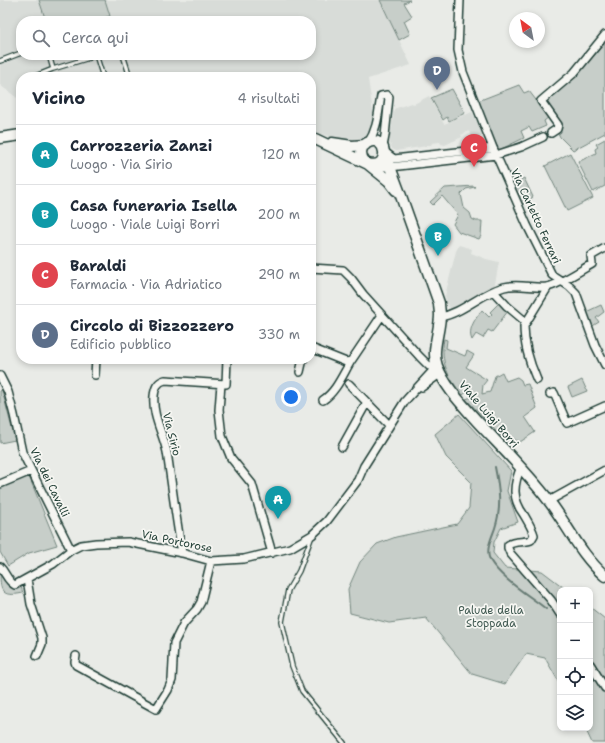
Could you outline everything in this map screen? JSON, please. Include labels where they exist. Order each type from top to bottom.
[{"type":"main road","points":[[0,138],[16,135]]},
{"type":"main road","points":[[316,139],[336,144],[352,146],[375,142],[384,151],[437,299],[440,317],[436,344],[438,368]]},
{"type":"main road","points":[[316,139],[369,164],[379,163],[383,160],[384,151]]},
{"type":"main road","points":[[366,144],[361,152],[361,156],[389,181],[401,196]]},
{"type":"main road","name":"Viale Luigi Borri","points":[[438,368],[456,398],[521,467],[549,501],[580,549],[593,565],[605,576]]},
{"type":"street","name":"Via Carletto Ferrari","points":[[460,0],[458,50],[463,72],[493,148],[538,248],[552,275],[569,286],[576,293],[592,339],[605,364]]},
{"type":"street","points":[[551,133],[557,129],[558,125],[540,101],[574,73],[605,35]]},
{"type":"street","points":[[366,144],[374,134],[378,122],[381,96],[387,95],[384,151],[388,156],[394,159],[493,148]]},
{"type":"street","points":[[369,164],[381,167],[390,167],[496,155],[521,147],[543,137]]},
{"type":"street","points":[[440,317],[450,315],[479,297],[504,287],[519,285],[548,287],[592,264],[591,256],[605,248]]},
{"type":"street","points":[[316,268],[343,270],[429,366],[438,368]]},
{"type":"street","points":[[537,380],[533,371],[524,333],[526,322],[548,287]]},
{"type":"street","points":[[494,292],[507,306],[526,322]]},
{"type":"street","points":[[323,400],[329,397],[334,390],[351,361],[382,315]]},
{"type":"street","points":[[316,350],[346,362],[351,361]]},
{"type":"street","points":[[95,375],[96,364]]},
{"type":"street","points":[[227,364],[226,384],[221,384],[219,410],[222,436],[231,458],[252,484],[272,553]]},
{"type":"street","points":[[300,372],[302,364]]},
{"type":"street","name":"Via Portorose","points":[[0,567],[10,582],[15,585],[53,564],[71,550],[81,545],[128,542],[182,553],[211,561],[244,559],[290,548],[312,535],[327,521],[358,480],[364,466],[405,401],[438,368]]},
{"type":"street","name":"Via dei Cavalli","points":[[0,376],[9,398],[22,452],[40,485],[71,550]]},
{"type":"street","name":"Via Sirio","points":[[182,553],[166,451],[155,413],[154,396],[156,385],[160,381],[165,380],[221,384]]},
{"type":"street","points":[[349,384],[389,425]]},
{"type":"street","points":[[550,394],[554,393],[567,423],[605,406]]},
{"type":"street","points":[[342,447],[367,402]]},
{"type":"street","points":[[521,467],[517,476],[515,499],[533,530],[534,535],[532,540],[525,542],[512,542],[508,545],[508,548],[510,553],[557,610]]},
{"type":"street","points":[[549,501],[605,470]]},
{"type":"street","points":[[0,484],[31,471]]},
{"type":"street","points":[[76,656],[76,665],[156,709],[168,690],[172,680],[174,643],[184,623],[197,609],[201,602],[211,561]]},
{"type":"street","points":[[27,579],[31,604],[42,638],[42,644],[37,656]]},
{"type":"street","points":[[593,669],[605,688]]},
{"type":"lane","points":[[0,61],[16,56]]},
{"type":"lane","points":[[50,60],[53,69]]},
{"type":"lane","points":[[46,72],[82,60]]},
{"type":"lane","points":[[97,60],[101,72]]},
{"type":"lane","points":[[125,60],[128,72]]},
{"type":"lane","points":[[312,535],[299,571],[288,590],[282,622],[292,666],[302,691],[344,743]]},
{"type":"shaded area","points":[[0,0],[380,0],[411,65],[368,79],[374,119],[369,133],[364,138],[355,142],[316,133],[316,72],[16,72],[16,97],[0,85]]},
{"type":"shaded area","points":[[429,96],[444,124],[472,112],[484,135],[473,140],[469,131],[461,135],[462,137],[445,145],[441,144],[440,142],[432,143],[431,145],[427,146],[396,151],[392,149],[389,142],[394,109],[411,103],[414,104]]},
{"type":"shaded area","points":[[459,245],[472,249],[471,253],[499,262],[493,289],[470,300],[455,310],[448,307],[445,296],[456,251]]},
{"type":"green space","points":[[39,0],[105,0],[110,16],[44,16]]},
{"type":"green space","points":[[380,0],[410,0],[404,3],[412,16],[404,21],[410,34],[399,40]]},
{"type":"green space","points":[[605,43],[605,133],[573,150],[560,137],[543,101],[586,65]]},
{"type":"green space","points":[[519,85],[524,93],[529,91],[549,117],[544,121],[546,126],[532,132],[529,127],[521,131],[524,138],[499,150],[489,130],[478,101]]},
{"type":"green space","points":[[452,89],[465,113],[449,121],[447,117],[443,120],[431,98]]},
{"type":"green space","points":[[605,139],[605,186],[593,192],[578,162],[596,153],[595,149],[598,147],[596,144]]},
{"type":"green space","points":[[570,153],[593,198],[567,211],[545,166]]},
{"type":"green space","points":[[524,178],[533,197],[523,204],[519,203],[512,185]]},
{"type":"green space","points":[[475,187],[466,189],[461,194],[464,208],[470,213],[472,219],[482,221],[481,236],[479,239],[459,232],[453,224],[458,215],[442,196],[433,205],[430,202],[445,188]]},
{"type":"green space","points":[[500,302],[508,311],[492,332],[488,330],[483,338],[476,334],[472,340],[471,328],[482,310],[489,317],[492,314],[490,312]]},
{"type":"green space","points":[[601,305],[604,312],[596,318],[599,322],[591,327],[586,312]]},
{"type":"green space","points":[[444,339],[447,340],[446,348],[465,356],[467,351],[474,355],[466,367],[487,380],[483,385],[482,394],[490,392],[495,376],[502,372],[506,381],[517,377],[521,380],[523,385],[528,384],[537,408],[525,417],[535,432],[520,442],[513,439],[508,443],[466,399],[474,396],[469,390],[463,395],[449,376],[443,355]]},
{"type":"green space","points":[[582,380],[587,391],[572,397],[568,387]]},
{"type":"green space","points":[[2,390],[15,440],[0,443],[0,391]]},
{"type":"green space","name":"Palude della Stoppada","points":[[459,414],[511,471],[507,491],[518,522],[501,528],[494,542],[493,553],[505,568],[542,571],[563,587],[557,587],[557,679],[545,658],[526,654],[505,684],[472,674],[426,618],[389,623],[350,613],[348,589],[360,562],[377,544],[396,537],[457,524],[469,508],[471,482],[446,457],[435,434]]},
{"type":"green space","points":[[28,474],[57,545],[29,553],[8,566],[0,552],[0,486]]},
{"type":"green space","points":[[0,570],[9,586],[16,588],[21,587],[23,593],[10,594],[3,591],[0,583]]},
{"type":"green space","points":[[593,609],[605,619],[605,743],[592,743],[586,731],[593,731]]},
{"type":"waterway","points":[[495,467],[499,490],[499,512],[488,552],[490,560],[508,580],[546,609]]},
{"type":"place","name":"Circolo di Bizzozzero","points":[[437,90]]},
{"type":"place","name":"Baraldi","points":[[474,167]]},
{"type":"place","name":"Casa funeraria Isella","points":[[438,256]]},
{"type":"place","name":"Carrozzeria Zanzi","points":[[278,519]]}]
